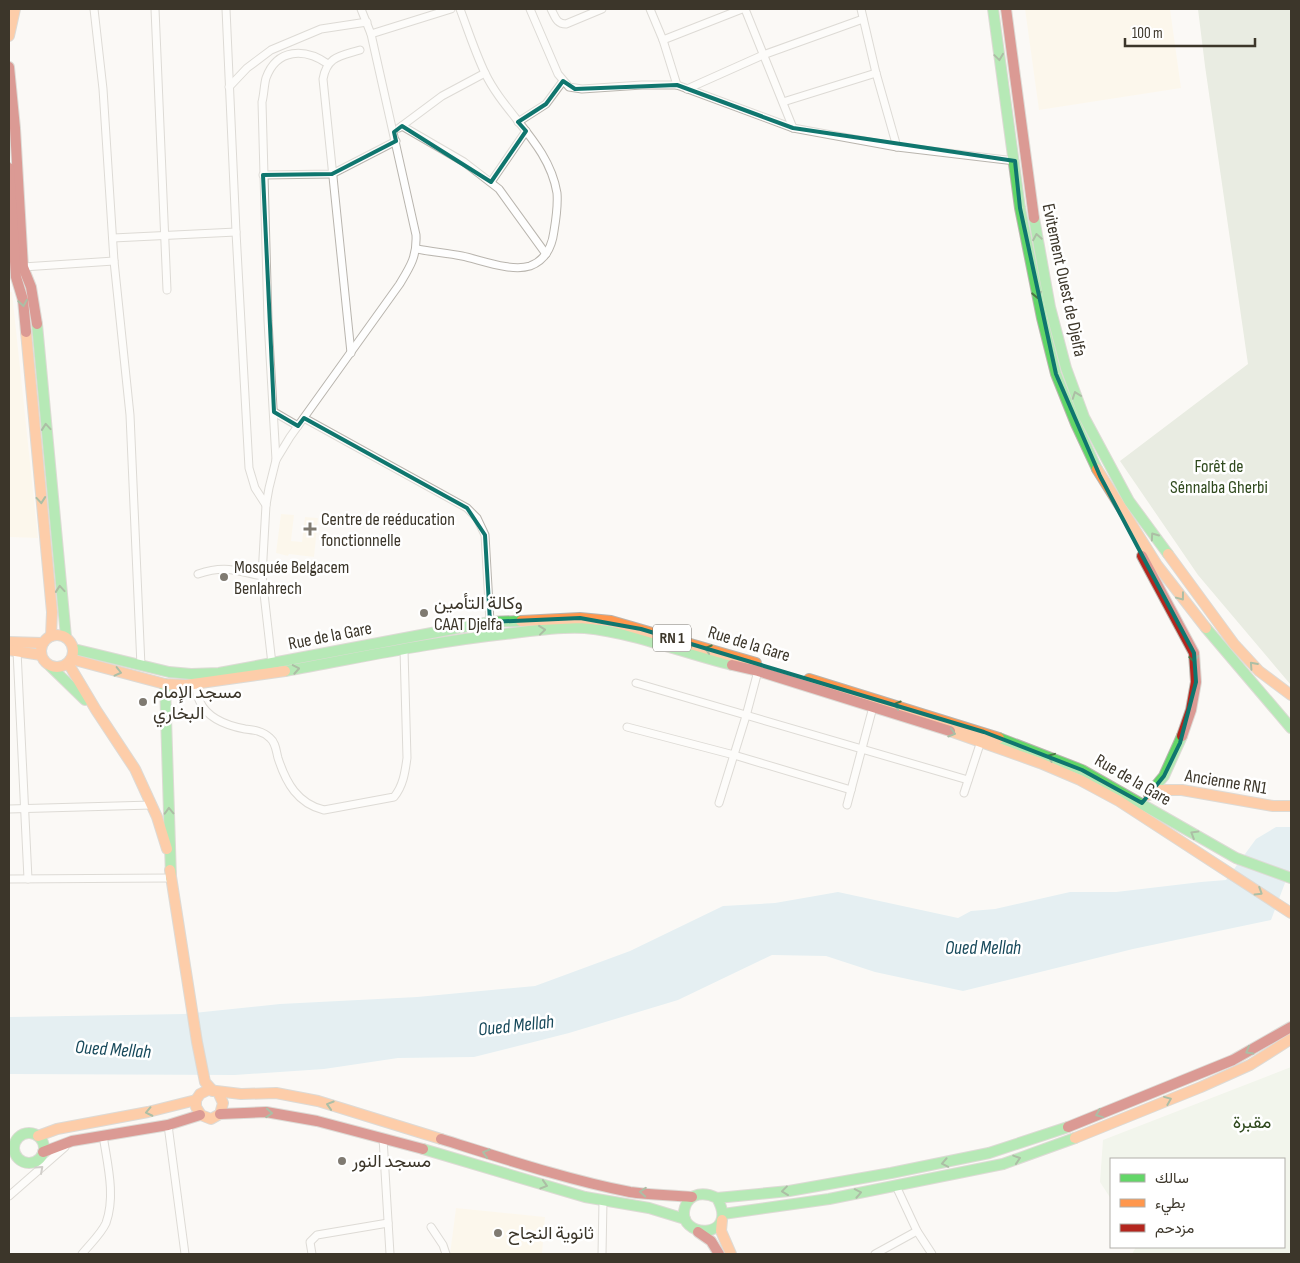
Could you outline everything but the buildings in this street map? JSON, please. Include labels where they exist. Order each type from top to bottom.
[{"type":"main road","points":[[9,36],[15,9]]},
{"type":"main road","points":[[993,9],[1022,218],[1042,318],[1056,374],[1100,476],[1194,653],[1196,682],[1191,710],[1180,743],[1164,776],[1139,808]]},
{"type":"main road","name":"Evitement Ouest de Djelfa","points":[[1006,9],[1026,162],[1050,307],[1066,368],[1084,417],[1129,501],[1204,606],[1234,644],[1259,671],[1291,695]]},
{"type":"main road","points":[[9,70],[24,267],[34,296],[66,637]]},
{"type":"main road","points":[[9,168],[12,276],[23,300],[52,612],[47,639],[41,655]]},
{"type":"main road","points":[[12,276],[28,277]]},
{"type":"main road","points":[[1100,476],[1157,565],[1182,598],[1291,728]]},
{"type":"main road","name":"Rue de la Gare","points":[[71,657],[88,665],[166,684],[195,684],[490,622],[580,618],[611,621],[984,732],[1082,770],[1139,808],[1226,872],[1291,913]]},
{"type":"main road","name":"Rue de la Gare","points":[[71,657],[87,651],[142,666],[191,674],[219,673],[273,668],[404,650],[458,639],[492,635],[573,628],[608,631],[695,656],[758,671],[981,741],[1080,780],[1236,858],[1291,878]]},
{"type":"main road","points":[[9,642],[47,639],[61,635],[66,637],[72,644],[71,657],[74,674],[135,769],[152,806],[166,842],[205,1082],[221,1096],[224,1105],[220,1114]]},
{"type":"main road","points":[[13,650],[41,655],[46,663],[96,710]]},
{"type":"main road","points":[[50,666],[60,667],[71,657]]},
{"type":"main road","points":[[166,684],[171,878]]},
{"type":"main road","name":"Ancienne RN1","points":[[1149,794],[1159,790],[1182,790],[1273,806],[1291,806]]},
{"type":"main road","points":[[38,1136],[57,1129],[148,1112],[198,1097],[204,1091],[241,1094],[276,1093],[318,1102],[523,1164],[606,1186],[632,1192],[692,1197],[704,1193],[717,1198],[789,1191],[989,1154],[1050,1134],[1224,1064],[1291,1027]]},
{"type":"main road","points":[[698,1232],[714,1229],[722,1217],[829,1199],[1003,1164],[1052,1147],[1223,1077],[1250,1065],[1291,1040]]},
{"type":"main road","points":[[200,1115],[196,1108],[198,1097],[205,1082]]},
{"type":"main road","points":[[43,1152],[72,1141],[168,1125],[200,1115],[211,1119],[220,1114],[266,1112],[383,1138],[585,1197],[649,1208],[685,1219]]},
{"type":"main road","points":[[30,1133],[38,1136],[43,1143],[43,1152],[38,1160],[30,1162],[12,1154],[13,1138],[30,1133]]},
{"type":"main road","points":[[692,1197],[685,1207],[685,1219],[692,1229],[710,1239],[716,1245],[719,1254]]},
{"type":"main road","points":[[717,1198],[720,1203],[722,1217],[721,1231],[731,1254]]},
{"type":"street","points":[[94,9],[103,89],[114,261],[130,415],[142,666]]},
{"type":"street","points":[[155,9],[167,290]]},
{"type":"street","points":[[226,9],[249,468],[255,488],[266,505]]},
{"type":"street","points":[[276,460],[298,426],[399,285],[413,263],[417,249],[416,235],[394,132],[371,34],[361,9]]},
{"type":"street","points":[[371,34],[451,9]]},
{"type":"street","points":[[417,249],[462,256],[506,266],[522,267],[530,266],[542,259],[550,250],[554,236],[557,193],[542,154],[485,73],[460,9]]},
{"type":"street","points":[[530,9],[558,74],[562,81],[575,89],[642,85],[677,86],[793,128],[897,147],[1026,162]]},
{"type":"street","points":[[552,9],[557,21],[561,24],[566,24],[602,9]]},
{"type":"street","points":[[650,9],[663,40],[677,86]]},
{"type":"street","points":[[663,40],[743,9],[764,55],[793,128]]},
{"type":"street","points":[[861,9],[897,147]]},
{"type":"street","points":[[687,89],[764,55],[863,19]]},
{"type":"street","points":[[229,87],[247,68],[271,50],[321,29],[367,22]]},
{"type":"street","points":[[351,353],[323,79],[328,64],[334,58],[360,50]]},
{"type":"street","points":[[273,668],[262,576],[266,505],[276,460],[268,321],[262,102],[266,78],[276,63],[287,54],[303,52],[317,56],[328,64]]},
{"type":"street","points":[[783,102],[876,72]]},
{"type":"street","points":[[394,132],[442,96],[485,73]]},
{"type":"street","points":[[518,122],[546,104],[562,81]]},
{"type":"street","points":[[402,126],[464,162],[499,189],[546,254]]},
{"type":"street","points":[[490,182],[526,131]]},
{"type":"street","points":[[263,175],[332,174],[396,141]]},
{"type":"street","points":[[113,238],[236,232]]},
{"type":"street","points":[[24,267],[114,261]]},
{"type":"street","points":[[274,412],[298,426]]},
{"type":"street","points":[[304,418],[467,508],[477,518],[485,535],[492,635]]},
{"type":"street","points":[[198,574],[213,569],[228,569],[262,576]]},
{"type":"street","points":[[13,650],[25,808],[28,879]]},
{"type":"street","points":[[195,684],[200,702],[222,723],[232,727],[258,731],[274,741],[278,758],[293,791],[314,808],[324,810],[394,797],[400,789],[408,758],[404,650]]},
{"type":"street","points":[[719,803],[758,671]]},
{"type":"street","points":[[636,683],[968,780]]},
{"type":"street","points":[[847,805],[873,707]]},
{"type":"street","points":[[627,727],[734,755],[851,790]]},
{"type":"street","points":[[964,793],[981,741]]},
{"type":"street","points":[[9,809],[152,806]]},
{"type":"street","points":[[9,879],[171,878]]},
{"type":"street","points":[[168,1125],[185,1254]]},
{"type":"street","points":[[82,1254],[105,1224],[110,1204],[111,1189],[103,1135]]},
{"type":"street","points":[[383,1138],[390,1254]]},
{"type":"street","points":[[9,1196],[72,1141]]},
{"type":"street","points":[[896,1186],[917,1231],[932,1254]]},
{"type":"street","points":[[602,1254],[603,1201]]},
{"type":"street","points":[[312,1254],[310,1242],[317,1235],[388,1223]]},
{"type":"street","points":[[431,1227],[443,1245],[446,1254]]},
{"type":"street","points":[[875,1254],[917,1231]]},
{"type":"highlighted area","points":[[563,81],[575,89],[677,85],[793,128],[1015,161],[1020,208],[1056,374],[1100,476],[1194,653],[1196,682],[1180,743],[1164,776],[1142,803],[1082,770],[984,732],[641,629],[580,618],[490,622],[485,535],[467,508],[304,418],[298,426],[274,412],[263,175],[332,174],[396,141],[394,132],[402,126],[491,182],[526,131],[518,122],[546,104]]},
{"type":"shaded area","points":[[1025,9],[1170,9],[1181,88],[1039,110]]},
{"type":"shaded area","points":[[9,292],[12,292],[38,538],[9,537]]},
{"type":"shaded area","name":"Centre de reéducation fonctionnelle","points":[[281,514],[294,515],[291,541],[302,542],[305,517],[318,518],[314,557],[289,554],[288,556],[276,553]]},
{"type":"shaded area","name":"ثانوية النجاح","points":[[456,1208],[545,1217],[542,1254],[450,1254]]},
{"type":"green space","name":"Forêt de Sénnalba Gherbi","points":[[1198,9],[1291,9],[1291,685],[1198,575],[1120,461],[1248,364]]},
{"type":"green space","name":"مقبرة","points":[[1291,1067],[1291,1254],[1132,1254],[1135,1248],[1285,1248],[1285,1158],[1110,1158],[1110,1197],[1100,1182],[1103,1140]]},
{"type":"water","name":"Oued Mellah","points":[[1276,827],[1291,827],[1291,867],[1271,920],[1133,949],[963,991],[875,972],[826,956],[772,955],[678,1000],[569,1033],[474,1057],[398,1058],[324,1069],[235,1075],[9,1074],[9,1017],[184,1014],[280,1004],[417,997],[535,986],[630,951],[723,906],[775,903],[838,892],[958,918],[971,911],[995,909],[1070,892],[1116,892],[1226,880],[1256,839]]},
{"type":"traffic: fast","points":[[993,9],[1020,208],[1042,318],[1056,374],[1097,469]]},
{"type":"traffic: fast","points":[[1034,218],[1050,307],[1066,368],[1084,417],[1129,501],[1168,554]]},
{"type":"traffic: fast","points":[[37,324],[66,637]]},
{"type":"traffic: fast","points":[[74,649],[169,672],[191,674],[219,673],[490,622],[521,621]]},
{"type":"traffic: fast","points":[[285,671],[450,641],[565,628],[585,628],[622,634],[732,665]]},
{"type":"traffic: fast","points":[[1206,628],[1291,728]]},
{"type":"traffic: fast","points":[[50,666],[85,700]]},
{"type":"traffic: fast","points":[[165,684],[171,878]]},
{"type":"traffic: fast","points":[[1149,794],[1164,776],[1182,736]]},
{"type":"traffic: fast","points":[[999,738],[1082,770],[1236,858],[1291,878]]},
{"type":"traffic: fast","points":[[717,1198],[722,1212],[721,1222],[715,1228],[706,1231],[697,1230],[689,1225],[684,1218],[685,1207],[690,1198],[694,1196],[703,1194],[717,1198],[789,1191],[891,1173],[989,1153],[1068,1127]]},
{"type":"traffic: fast","points":[[29,1133],[35,1134],[43,1142],[44,1148],[43,1154],[35,1162],[29,1163],[23,1162],[15,1154],[14,1148],[15,1142],[23,1134],[29,1133]]},
{"type":"traffic: fast","points":[[723,1214],[829,1199],[1003,1164],[1075,1138]]},
{"type":"traffic: fast","points":[[423,1149],[585,1197],[649,1208],[685,1219]]},
{"type":"traffic: slow","points":[[9,36],[15,9]]},
{"type":"traffic: slow","points":[[26,332],[52,612],[51,636]]},
{"type":"traffic: slow","points":[[1097,469],[1157,565],[1206,628]]},
{"type":"traffic: slow","points":[[1168,554],[1234,644],[1259,671],[1291,695]]},
{"type":"traffic: slow","points":[[521,621],[580,618],[611,621],[756,663]]},
{"type":"traffic: slow","points":[[57,635],[69,639],[73,651],[69,663],[57,667],[45,663],[41,651],[45,639],[57,635]]},
{"type":"traffic: slow","points":[[9,642],[43,643]]},
{"type":"traffic: slow","points":[[9,650],[41,655]]},
{"type":"traffic: slow","points":[[71,659],[165,684],[186,685],[285,671]]},
{"type":"traffic: slow","points":[[68,663],[135,769],[157,817],[167,849]]},
{"type":"traffic: slow","points":[[809,679],[999,738]]},
{"type":"traffic: slow","points":[[950,731],[1040,763],[1080,780],[1119,801],[1291,913]]},
{"type":"traffic: slow","points":[[1149,795],[1159,790],[1182,790],[1273,806],[1291,806]]},
{"type":"traffic: slow","points":[[170,870],[197,1042],[205,1082],[213,1091]]},
{"type":"traffic: slow","points":[[1075,1138],[1250,1065],[1291,1039]]},
{"type":"traffic: slow","points":[[218,1092],[223,1103],[220,1114],[211,1119],[201,1115],[196,1107],[196,1100],[200,1094],[208,1090],[241,1094],[276,1093],[318,1101],[441,1139]]},
{"type":"traffic: slow","points":[[38,1136],[57,1129],[148,1112],[196,1100]]},
{"type":"traffic: slow","points":[[722,1220],[721,1231],[731,1254]]},
{"type":"traffic: jam","points":[[1006,9],[1034,218]]},
{"type":"traffic: jam","points":[[9,67],[15,128],[23,267],[31,287],[37,324]]},
{"type":"traffic: jam","points":[[9,168],[16,277],[23,300],[26,332]]},
{"type":"traffic: jam","points":[[1142,556],[1194,653],[1196,682],[1191,710],[1182,736]]},
{"type":"traffic: jam","points":[[732,665],[758,671],[950,731]]},
{"type":"traffic: jam","points":[[1068,1127],[1233,1060],[1291,1027]]},
{"type":"traffic: jam","points":[[220,1114],[266,1112],[317,1121],[423,1149]]},
{"type":"traffic: jam","points":[[43,1152],[72,1141],[168,1125],[200,1115]]},
{"type":"traffic: jam","points":[[441,1139],[535,1168],[607,1187],[638,1193],[692,1197]]},
{"type":"traffic: jam","points":[[698,1232],[711,1241],[719,1254]]},
{"type":"place","name":"Centre de reéducation fonctionnelle","points":[[310,529]]},
{"type":"place","name":"Mosquée Belgacem Benlahrech","points":[[224,577]]},
{"type":"place","name":"وكالة التأمين CAAT Djelfa","points":[[424,613]]},
{"type":"place","name":"مسجد الإمام البخاري","points":[[143,702]]},
{"type":"place","name":"مسجد النور","points":[[342,1161]]},
{"type":"place","name":"ثانوية النجاح","points":[[498,1233]]}]
